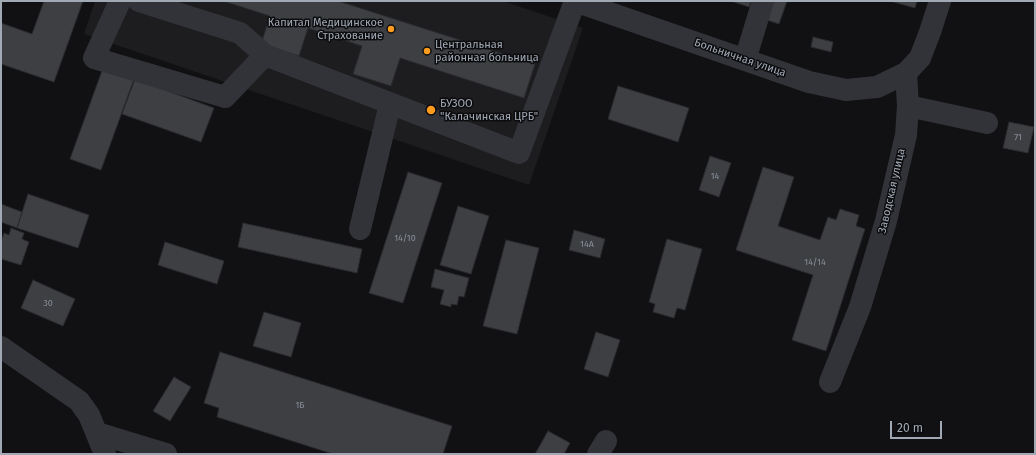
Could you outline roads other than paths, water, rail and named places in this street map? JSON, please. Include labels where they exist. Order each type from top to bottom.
[{"type":"street","points":[[120,1],[94,58],[225,97],[264,55]]},
{"type":"street","points":[[139,1],[240,33],[264,55],[519,153],[575,1]]},
{"type":"street","name":"Больничная улица","points":[[575,1],[810,82],[846,90],[877,87],[906,73]]},
{"type":"street","points":[[745,60],[763,1]]},
{"type":"street","points":[[906,73],[920,58],[940,1]]},
{"type":"street","name":"Заводская улица","points":[[830,382],[860,307],[886,222],[906,135],[908,106],[906,73]]},
{"type":"street","points":[[360,229],[390,104]]},
{"type":"street","points":[[908,106],[987,123]]},
{"type":"street","points":[[1,347],[79,402],[89,415],[105,454]]},
{"type":"street","points":[[97,433],[166,454]]},
{"type":"place","name":"Капитал Медицинское Страхование","points":[[391,29]]},
{"type":"place","name":"Центральная районная больница","points":[[427,51]]},
{"type":"place","name":"БУЗОО \"Калачинская ЦРБ\"","points":[[431,110]]}]
